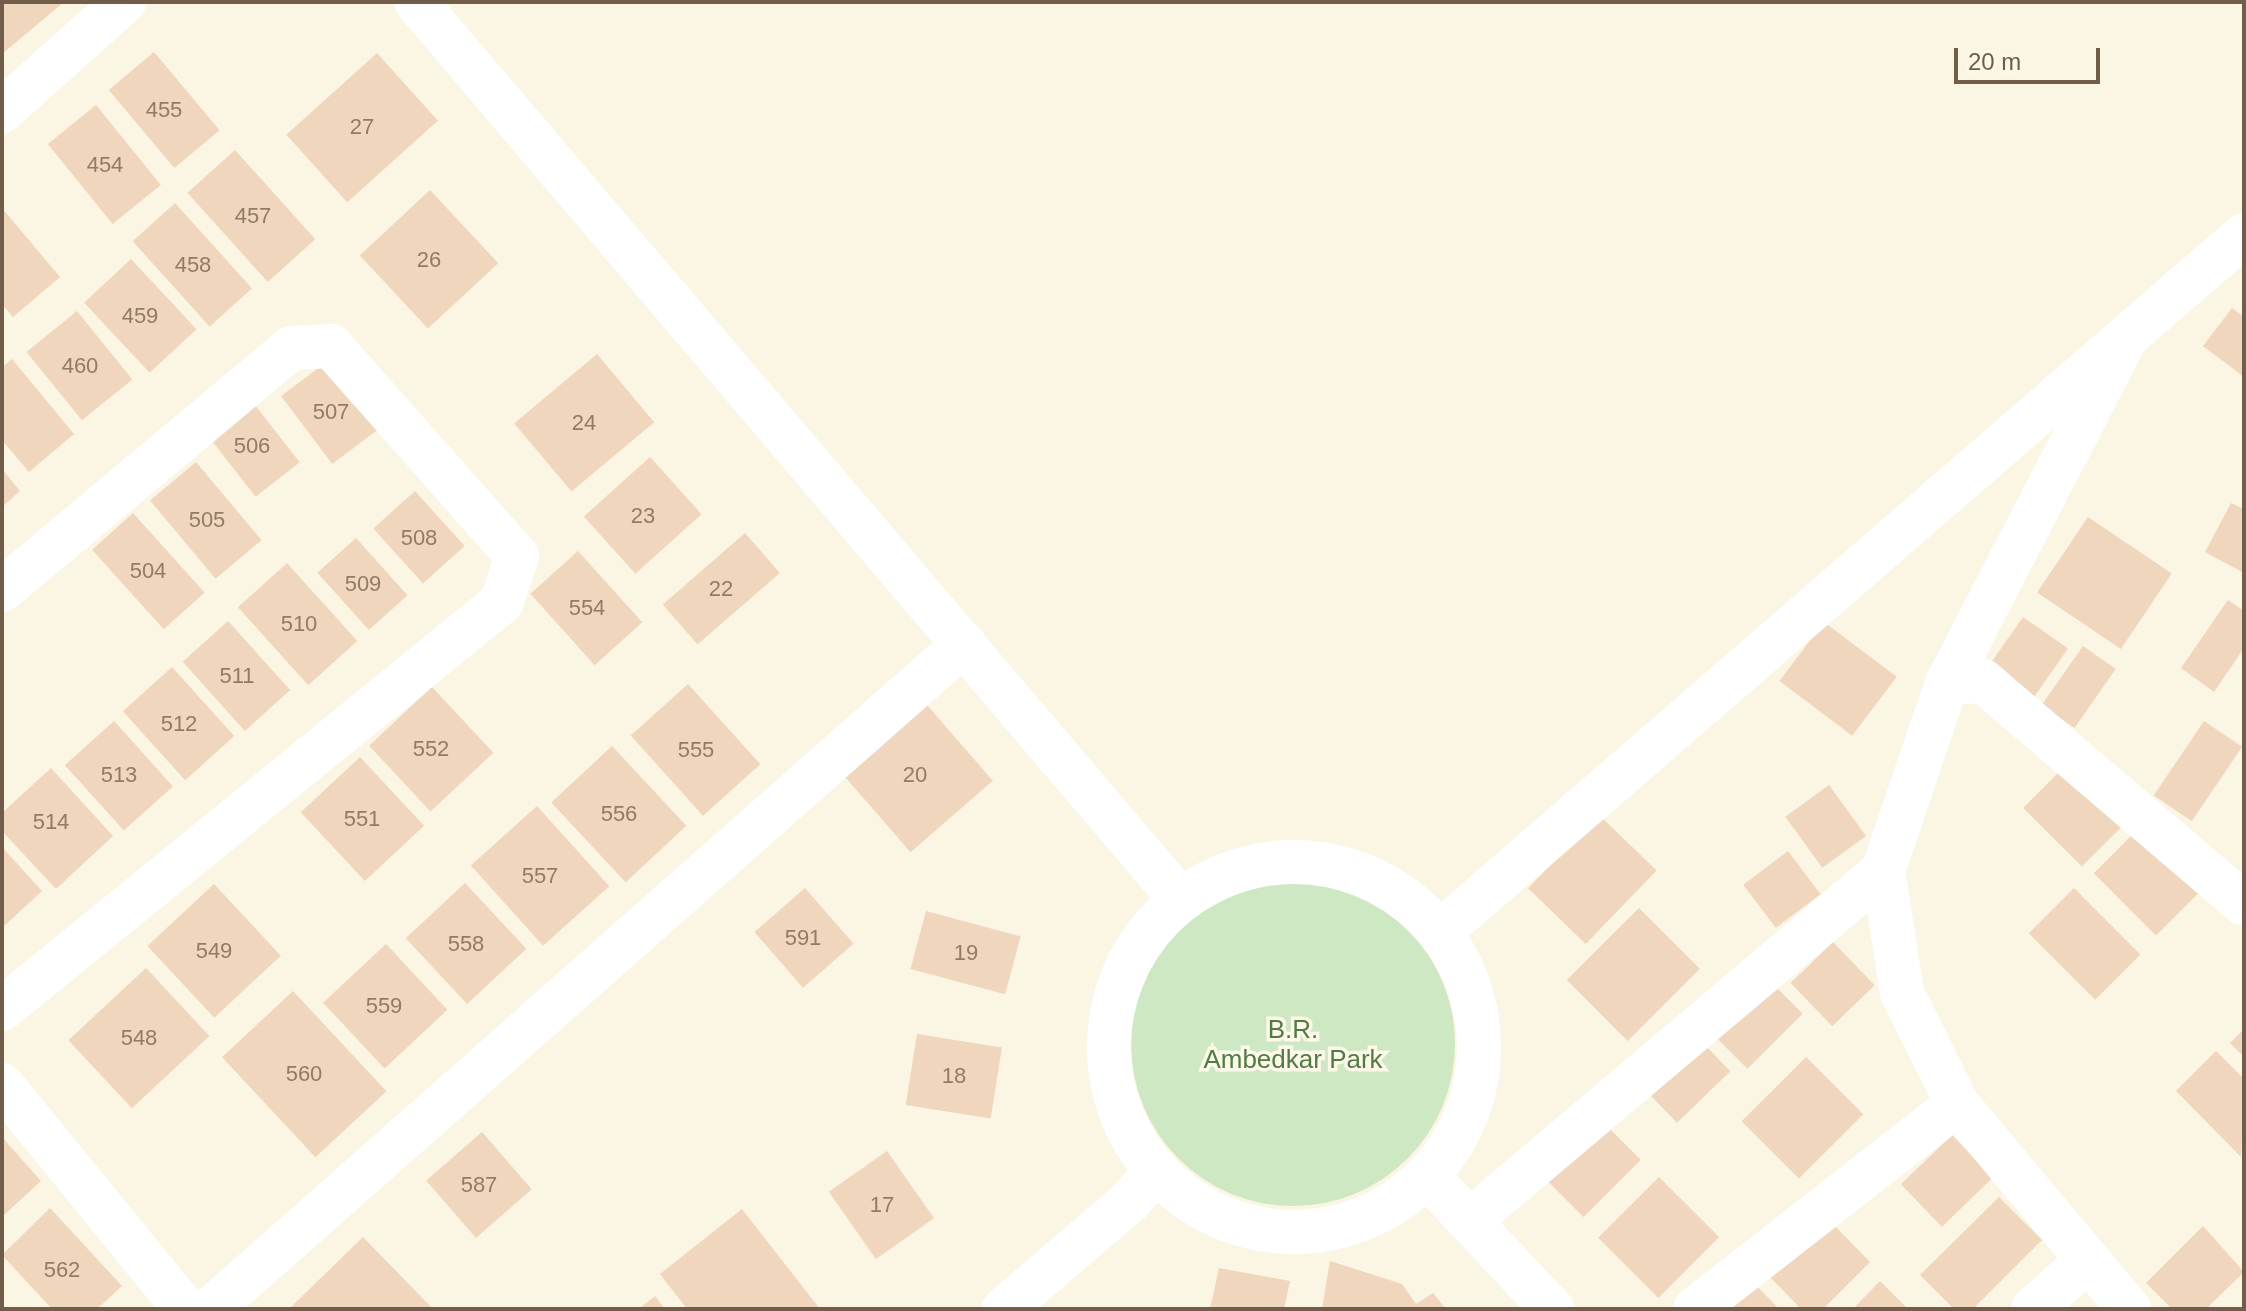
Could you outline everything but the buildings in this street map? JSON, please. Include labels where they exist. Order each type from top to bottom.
[{"type":"street","points":[[2,111],[124,2]]},
{"type":"street","points":[[416,2],[1180,899]]},
{"type":"street","points":[[1440,932],[2244,235]]},
{"type":"street","points":[[2126,337],[1947,683],[1883,871],[1902,993],[1957,1104],[2129,1309]]},
{"type":"street","points":[[2,590],[291,348],[331,346],[517,556],[502,602],[2,1009]]},
{"type":"street","points":[[211,1309],[964,644]]},
{"type":"street","points":[[1947,683],[1983,681],[2244,904]]},
{"type":"street","points":[[1317,862],[1386,884],[1440,932],[1471,990],[1479,1056],[1463,1121],[1427,1176],[1371,1215],[1306,1233],[1262,1230],[1208,1213],[1156,1171],[1120,1114],[1110,1070],[1111,1013],[1136,950],[1180,899],[1245,867],[1317,862]]},
{"type":"street","points":[[1469,1221],[1883,871]]},
{"type":"street","points":[[2,1085],[185,1309]]},
{"type":"street","points":[[1695,1309],[1957,1104]]},
{"type":"street","points":[[1004,1309],[1129,1202],[1156,1171]]},
{"type":"street","points":[[1427,1176],[1552,1309]]},
{"type":"street","points":[[2033,1309],[2088,1260]]},
{"type":"green space","name":"B.R. Ambedkar Park","points":[[1293,882],[1325,885],[1355,894],[1383,909],[1418,941],[1443,982],[1452,1012],[1455,1044],[1452,1076],[1443,1106],[1428,1134],[1396,1169],[1355,1194],[1325,1203],[1293,1206],[1261,1203],[1231,1194],[1203,1179],[1168,1147],[1143,1106],[1134,1076],[1131,1044],[1134,1012],[1143,982],[1158,954],[1190,919],[1231,894],[1261,885]]}]
